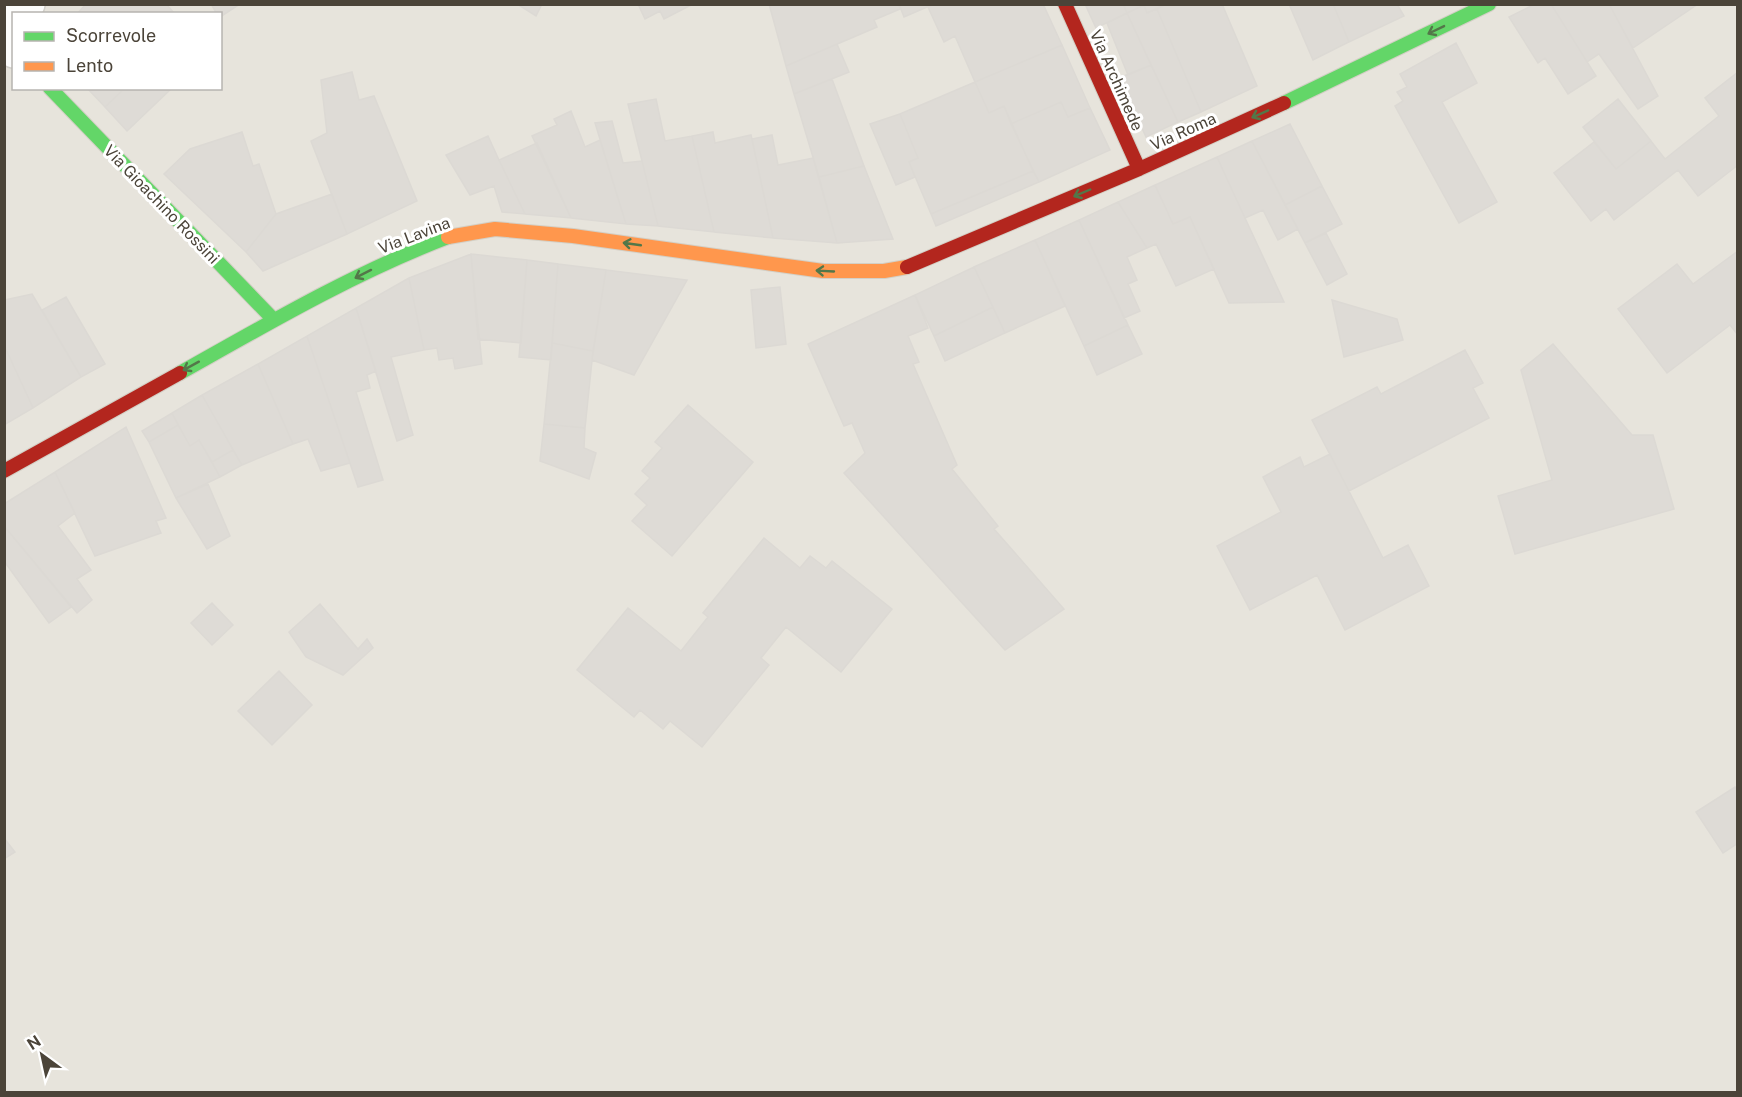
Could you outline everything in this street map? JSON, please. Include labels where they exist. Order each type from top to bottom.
[{"type":"street","name":"Via Archimede","points":[[1065,4],[1139,169]]},
{"type":"street","name":"Via Roma","points":[[884,272],[911,266],[1139,169],[1316,88],[1489,4]]},
{"type":"street","name":"Via Gioachino Rossini","points":[[52,90],[274,320]]},
{"type":"street","name":"Via Lavina","points":[[4,471],[274,320],[401,255],[450,236],[495,228],[573,236],[823,271],[884,272]]},
{"type":"shaded area","points":[[5,5],[1737,5],[1737,1092],[5,1092]]},
{"type":"building","points":[[86,4],[166,4],[173,12],[79,12]]},
{"type":"building","points":[[211,4],[240,4],[222,16],[222,12],[216,12]]},
{"type":"building","points":[[517,4],[542,4],[536,16]]},
{"type":"building","points":[[638,4],[693,4],[664,19],[660,11],[645,19]]},
{"type":"building","points":[[769,4],[899,4],[900,9],[874,20],[877,27],[786,66]]},
{"type":"building","points":[[899,4],[934,4],[904,17]]},
{"type":"building","points":[[934,4],[1043,4],[1062,45],[975,82],[955,36],[944,42],[928,7]]},
{"type":"building","points":[[1085,4],[1123,4],[1127,13],[1096,28]]},
{"type":"building","points":[[1123,4],[1166,4],[1147,13],[1144,5],[1127,13]]},
{"type":"building","points":[[1166,4],[1222,4],[1257,86],[1201,112],[1157,9]]},
{"type":"building","points":[[1289,4],[1333,4],[1349,42],[1313,60]]},
{"type":"building","points":[[1333,4],[1397,4],[1404,16],[1349,42]]},
{"type":"building","points":[[1535,4],[1551,4],[1596,76],[1568,94],[1545,58],[1538,63],[1509,17]]},
{"type":"building","points":[[1551,4],[1609,4],[1658,96],[1638,109],[1599,54],[1587,62]]},
{"type":"building","points":[[1609,4],[1698,4],[1633,48]]},
{"type":"building","points":[[1144,5],[1147,13],[1157,9],[1201,112],[1178,122],[1127,13]]},
{"type":"building","points":[[1127,13],[1151,65],[1128,75],[1107,23]]},
{"type":"building","points":[[1456,43],[1477,83],[1442,102],[1497,202],[1459,223],[1395,106],[1403,101],[1397,92],[1407,87],[1400,74]]},
{"type":"building","points":[[837,44],[849,72],[794,94],[786,66]]},
{"type":"building","points":[[1062,45],[1090,108],[1068,117],[1061,102],[1011,124],[1004,106],[989,113],[975,82]]},
{"type":"building","points":[[1151,65],[1178,122],[1146,137],[1119,78]]},
{"type":"building","points":[[352,72],[359,100],[374,96],[417,201],[347,234],[311,141],[327,133],[321,80]]},
{"type":"building","points":[[1738,72],[1738,165],[1698,196],[1678,170],[1614,220],[1606,209],[1591,221],[1554,173],[1594,142],[1616,169],[1651,141],[1665,159],[1719,116],[1705,98]]},
{"type":"building","points":[[832,79],[864,166],[819,177],[794,94]]},
{"type":"building","points":[[975,82],[989,113],[1004,106],[1033,171],[931,214],[909,162],[918,158],[900,114]]},
{"type":"building","points":[[89,90],[123,90],[105,107]]},
{"type":"building","points":[[123,90],[170,90],[127,131],[105,107]]},
{"type":"building","points":[[656,99],[665,141],[692,136],[714,232],[658,226],[628,104]]},
{"type":"building","points":[[1618,99],[1651,141],[1616,169],[1583,127]]},
{"type":"building","points":[[1061,102],[1068,117],[1090,108],[1110,150],[1039,182],[1011,124]]},
{"type":"building","points":[[571,111],[585,147],[600,140],[626,224],[571,218],[532,136],[557,125],[554,119]]},
{"type":"building","points":[[900,114],[918,158],[909,162],[915,177],[896,185],[870,124]]},
{"type":"building","points":[[612,121],[623,163],[642,161],[658,226],[626,224],[595,123]]},
{"type":"building","points":[[1290,124],[1322,186],[1285,205],[1252,141]]},
{"type":"building","points":[[242,132],[253,166],[259,164],[276,214],[246,252],[164,174],[190,149]]},
{"type":"building","points":[[713,132],[715,143],[751,135],[773,238],[714,232],[692,136]]},
{"type":"building","points":[[772,135],[778,165],[813,158],[837,243],[773,238],[752,139]]},
{"type":"building","points":[[488,136],[525,214],[502,212],[494,186],[470,195],[446,155]]},
{"type":"building","points":[[1252,141],[1298,229],[1278,240],[1263,210],[1245,218],[1217,157]]},
{"type":"building","points":[[537,143],[571,218],[525,214],[499,160]]},
{"type":"building","points":[[1217,157],[1284,302],[1229,303],[1190,217],[1173,224],[1155,185]]},
{"type":"building","points":[[864,166],[893,239],[837,243],[819,177]]},
{"type":"building","points":[[1033,171],[1039,182],[936,226],[931,214]]},
{"type":"building","points":[[1155,185],[1173,224],[1190,217],[1214,269],[1176,286],[1156,244],[1147,248],[1118,202]]},
{"type":"building","points":[[1322,186],[1342,224],[1305,243],[1285,205]]},
{"type":"building","points":[[332,194],[347,234],[263,271],[246,252],[276,214]]},
{"type":"building","points":[[1118,202],[1147,248],[1127,257],[1137,280],[1128,284],[1140,311],[1124,318],[1079,220]]},
{"type":"building","points":[[1079,220],[1128,325],[1084,346],[1035,240]]},
{"type":"building","points":[[1326,233],[1347,274],[1327,285],[1305,243]]},
{"type":"building","points":[[1035,240],[1065,306],[1005,333],[974,267]]},
{"type":"building","points":[[1738,251],[1738,335],[1730,325],[1667,373],[1618,309],[1677,264],[1693,284]]},
{"type":"building","points":[[471,254],[482,364],[455,369],[453,358],[439,360],[437,348],[424,350],[409,278]]},
{"type":"building","points":[[471,254],[527,260],[521,343],[478,339]]},
{"type":"building","points":[[527,260],[558,264],[551,360],[519,357]]},
{"type":"building","points":[[558,264],[606,270],[593,351],[552,343]]},
{"type":"building","points":[[974,267],[993,307],[934,336],[915,295]]},
{"type":"building","points":[[606,270],[687,280],[634,375],[592,360]]},
{"type":"building","points":[[409,278],[424,350],[391,357],[413,435],[397,441],[356,308]]},
{"type":"building","points":[[780,287],[786,344],[756,348],[751,290]]},
{"type":"building","points":[[32,294],[81,377],[33,408],[4,345],[4,300]]},
{"type":"building","points":[[915,295],[928,328],[908,336],[919,362],[913,364],[957,465],[952,469],[998,526],[994,529],[1064,609],[1005,650],[844,473],[865,453],[852,423],[844,426],[808,344]]},
{"type":"building","points":[[66,297],[105,364],[81,377],[42,310]]},
{"type":"building","points":[[1332,300],[1397,319],[1403,340],[1344,357]]},
{"type":"building","points":[[993,307],[1005,333],[945,361],[934,336]]},
{"type":"building","points":[[356,308],[376,371],[367,375],[370,388],[356,392],[383,480],[358,487],[307,336]]},
{"type":"building","points":[[1128,325],[1142,354],[1097,375],[1084,346]]},
{"type":"building","points":[[307,336],[350,463],[321,471],[308,439],[293,444],[258,364]]},
{"type":"building","points":[[552,343],[593,351],[585,428],[544,424]]},
{"type":"building","points":[[1553,344],[1632,435],[1653,435],[1674,509],[1515,554],[1498,496],[1552,480],[1521,370]]},
{"type":"building","points":[[4,345],[33,408],[4,425]]},
{"type":"building","points":[[1465,350],[1483,383],[1473,388],[1489,418],[1349,491],[1312,420],[1377,387],[1381,394]]},
{"type":"building","points":[[258,364],[293,444],[242,465],[202,395]]},
{"type":"building","points":[[202,395],[233,450],[212,462],[199,440],[190,446],[172,413]]},
{"type":"building","points":[[688,405],[753,462],[672,556],[632,521],[647,505],[635,494],[650,478],[642,471],[662,448],[655,442]]},
{"type":"building","points":[[172,413],[178,425],[149,442],[142,431]]},
{"type":"building","points":[[544,424],[585,428],[584,448],[596,453],[589,479],[540,461]]},
{"type":"building","points":[[178,425],[190,446],[199,440],[220,477],[176,498],[149,442]]},
{"type":"building","points":[[126,427],[166,518],[156,521],[161,533],[95,556],[55,472]]},
{"type":"building","points":[[233,450],[242,465],[220,477],[212,462]]},
{"type":"building","points":[[1330,454],[1383,558],[1408,545],[1429,586],[1345,630],[1317,575],[1250,610],[1217,546],[1281,512],[1263,477],[1300,457],[1304,467]]},
{"type":"building","points":[[55,472],[75,513],[58,526],[91,570],[77,579],[92,600],[77,613],[4,526],[4,504]]},
{"type":"building","points":[[208,484],[230,536],[207,549],[176,498]]},
{"type":"building","points":[[4,526],[71,607],[49,623],[4,561]]},
{"type":"building","points":[[764,538],[800,568],[810,556],[826,568],[832,561],[892,609],[841,672],[786,627],[761,658],[769,665],[702,747],[670,721],[663,729],[640,710],[634,717],[577,670],[628,608],[681,651],[708,617],[703,613]]},
{"type":"building","points":[[212,603],[233,625],[212,645],[191,623]]},
{"type":"building","points":[[320,604],[358,649],[367,639],[373,648],[343,675],[306,657],[289,632]]},
{"type":"building","points":[[279,671],[312,705],[272,745],[238,711]]},
{"type":"building","points":[[1735,787],[1738,791],[1738,843],[1723,853],[1696,812]]},
{"type":"building","points":[[4,838],[15,852],[4,859]]},
{"type":"traffic: fast","points":[[1284,103],[1489,4]]},
{"type":"traffic: fast","points":[[52,90],[274,320]]},
{"type":"traffic: fast","points":[[180,373],[345,283],[448,237]]},
{"type":"traffic: slow","points":[[448,237],[495,229],[573,236],[823,271],[884,271],[907,267]]},
{"type":"traffic: jam","points":[[1065,4],[1139,169]]},
{"type":"traffic: jam","points":[[907,267],[1139,169],[1284,103]]},
{"type":"traffic: jam","points":[[4,471],[180,373]]}]
